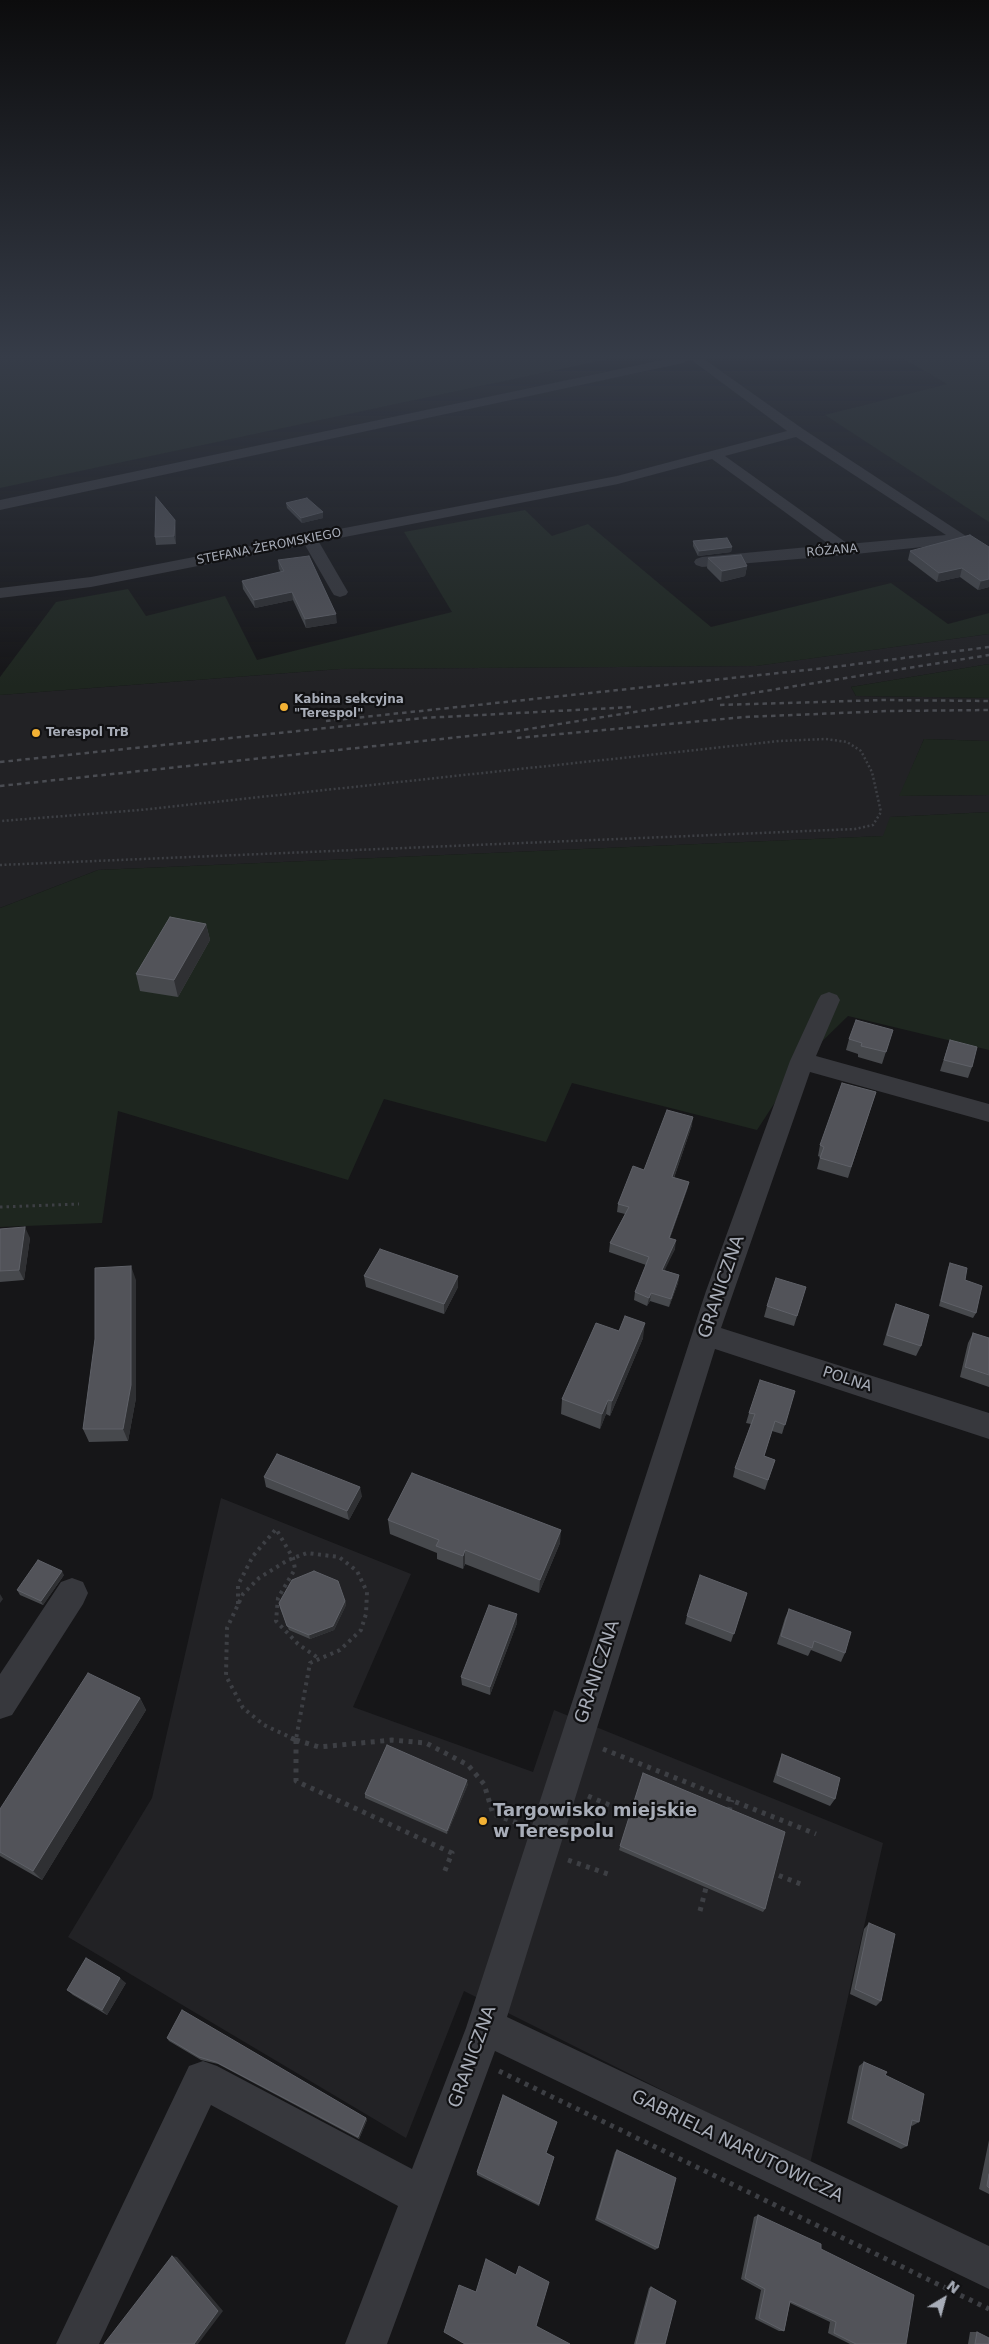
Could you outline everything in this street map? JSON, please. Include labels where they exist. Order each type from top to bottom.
[{"type":"street","points":[[0,505],[171,468]]},
{"type":"street","name":"STEFANA ŻEROMSKIEGO","points":[[0,592],[91,582],[309,538],[618,480],[663,468]]},
{"type":"street","points":[[733,468],[846,550]]},
{"type":"street","name":"RÓŻANA","points":[[702,562],[961,538],[854,468]]},
{"type":"street","points":[[309,538],[340,592]]},
{"type":"street","name":"GRANICZNA","points":[[366,2344],[485,2028],[705,1334],[802,1061],[829,1000]]},
{"type":"street","points":[[802,1061],[989,1113]]},
{"type":"street","name":"POLNA","points":[[705,1334],[989,1426]]},
{"type":"street","points":[[0,1703],[72,1593]]},
{"type":"street","name":"GABRIELA NARUTOWICZA","points":[[485,2028],[516,2040],[989,2268]]},
{"type":"street","points":[[77,2344],[203,2080],[421,2196]]},
{"type":"path","points":[[0,865],[855,829],[873,825],[881,812],[872,772],[862,751],[847,742],[826,739],[779,741],[140,810],[1,821]]},
{"type":"path","points":[[0,1207],[79,1204]]},
{"type":"path","points":[[238,1606],[238,1585],[253,1556],[276,1529],[293,1558],[295,1569],[278,1598],[276,1621],[298,1644],[318,1658]]},
{"type":"path","points":[[444,1873],[452,1853],[296,1781],[296,1740],[310,1663],[340,1650],[352,1641],[361,1630],[366,1614],[366,1592],[357,1571],[339,1557],[308,1554],[293,1558],[259,1578],[243,1594],[227,1628],[226,1676],[244,1708],[264,1725],[296,1740],[319,1746],[392,1740],[426,1743],[468,1765],[484,1784],[493,1814],[526,1826]]},
{"type":"path","points":[[596,1746],[816,1834]]},
{"type":"path","points":[[562,1785],[634,1815]]},
{"type":"path","points":[[727,1816],[732,1800]]},
{"type":"path","points":[[560,1857],[608,1874]]},
{"type":"path","points":[[768,1871],[803,1885]]},
{"type":"path","points":[[700,1911],[710,1876]]},
{"type":"path","points":[[494,2068],[989,2309]]},
{"type":"shaded area","points":[[0,468],[92,468],[0,488]]},
{"type":"shaded area","points":[[907,468],[989,468],[989,522]]},
{"type":"shaded area","points":[[525,510],[552,536],[588,524],[711,627],[891,583],[948,624],[989,613],[989,634],[756,666],[340,669],[0,695],[0,677],[56,602],[128,589],[146,616],[225,596],[257,660],[452,612],[404,532]]},
{"type":"shaded area","points":[[989,634],[989,664],[851,687],[856,696],[989,698],[989,741],[924,739],[900,796],[989,795],[989,812],[891,817],[884,836],[98,870],[0,908],[0,695],[340,669],[755,666]]},
{"type":"shaded area","points":[[989,664],[989,698],[856,696],[851,687]]},
{"type":"shaded area","points":[[924,739],[989,741],[989,795],[899,796]]},
{"type":"shaded area","points":[[989,812],[989,1050],[848,1016],[802,1061],[757,1130],[572,1083],[546,1142],[384,1099],[348,1180],[118,1111],[102,1223],[0,1227],[0,908],[98,870],[883,836],[890,817]]},
{"type":"shaded area","name":"Targowisko miejskie w Terespolu","points":[[221,1498],[411,1574],[353,1707],[533,1772],[554,1710],[883,1843],[810,2164],[464,1991],[406,2138],[68,1937],[152,1798]]},
{"type":"building","points":[[156,497],[175,520],[174,536],[155,537]]},
{"type":"building","points":[[307,498],[323,512],[301,518],[286,503]]},
{"type":"building","points":[[970,535],[989,547],[989,579],[981,581],[962,568],[939,573],[910,551]]},
{"type":"building","points":[[727,538],[732,547],[699,551],[693,541]]},
{"type":"building","points":[[741,555],[747,566],[722,571],[708,558]]},
{"type":"building","points":[[309,556],[336,614],[305,619],[292,592],[254,600],[242,581],[284,571],[278,560]]},
{"type":"building","points":[[170,917],[206,924],[174,980],[136,974]]},
{"type":"building","points":[[856,1020],[893,1030],[886,1052],[861,1046],[862,1043],[849,1039]]},
{"type":"building","points":[[950,1040],[977,1047],[972,1067],[944,1060]]},
{"type":"building","points":[[842,1083],[876,1092],[851,1167],[820,1158],[824,1147],[820,1145]]},
{"type":"building","points":[[667,1110],[693,1117],[672,1177],[689,1182],[669,1238],[676,1240],[662,1270],[679,1275],[671,1299],[651,1293],[649,1298],[635,1292],[649,1257],[610,1243],[629,1207],[618,1204],[633,1166],[644,1170]]},
{"type":"building","points":[[25,1227],[19,1270],[0,1271],[0,1229]]},
{"type":"building","points":[[380,1249],[458,1276],[444,1304],[364,1276]]},
{"type":"building","points":[[950,1263],[967,1268],[965,1280],[982,1286],[976,1313],[941,1301]]},
{"type":"building","points":[[131,1266],[131,1385],[123,1429],[83,1429],[95,1339],[95,1268]]},
{"type":"building","points":[[776,1278],[806,1287],[797,1316],[767,1306]]},
{"type":"building","points":[[896,1304],[929,1315],[921,1346],[887,1335]]},
{"type":"building","points":[[625,1316],[645,1323],[612,1401],[608,1400],[602,1414],[562,1399],[596,1323],[619,1331]]},
{"type":"building","points":[[973,1333],[989,1338],[989,1375],[965,1367]]},
{"type":"building","points":[[760,1380],[795,1391],[785,1425],[775,1421],[764,1456],[775,1460],[768,1480],[735,1468],[755,1414],[749,1413]]},
{"type":"building","points":[[277,1454],[360,1487],[347,1511],[264,1477]]},
{"type":"building","points":[[412,1473],[561,1530],[540,1580],[465,1550],[463,1556],[436,1546],[439,1540],[388,1520]]},
{"type":"building","points":[[38,1560],[62,1571],[41,1601],[17,1590]]},
{"type":"building","points":[[314,1571],[338,1581],[345,1601],[333,1626],[309,1635],[287,1626],[279,1603],[292,1580]]},
{"type":"building","points":[[700,1575],[747,1593],[734,1634],[687,1616]]},
{"type":"building","points":[[489,1605],[517,1614],[490,1687],[461,1677]]},
{"type":"building","points":[[789,1609],[851,1632],[845,1653],[814,1641],[812,1648],[781,1636]]},
{"type":"building","points":[[88,1673],[140,1698],[33,1871],[0,1852],[0,1809]]},
{"type":"building","points":[[387,1745],[467,1780],[447,1831],[365,1794]]},
{"type":"building","points":[[782,1754],[840,1778],[835,1799],[777,1775]]},
{"type":"building","points":[[643,1773],[785,1832],[765,1909],[620,1846]]},
{"type":"building","points":[[869,1923],[895,1934],[881,2001],[855,1989]]},
{"type":"building","points":[[86,1958],[120,1978],[102,2010],[67,1990]]},
{"type":"building","points":[[182,2010],[366,2118],[358,2137],[216,2062],[199,2057],[167,2038]]},
{"type":"building","points":[[864,2062],[887,2072],[885,2075],[924,2094],[919,2122],[912,2120],[907,2146],[852,2119]]},
{"type":"building","points":[[503,2095],[557,2122],[546,2153],[554,2157],[539,2204],[477,2172]]},
{"type":"building","points":[[617,2150],[676,2178],[658,2248],[597,2218]]},
{"type":"building","points":[[758,2215],[821,2244],[821,2249],[914,2295],[906,2344],[856,2344],[834,2333],[836,2322],[790,2301],[784,2331],[759,2318],[765,2289],[745,2278]]},
{"type":"building","points":[[172,2256],[218,2311],[194,2344],[104,2344]]},
{"type":"building","points":[[486,2259],[516,2275],[519,2266],[549,2282],[536,2326],[570,2344],[465,2344],[444,2332],[459,2285],[476,2292]]},
{"type":"building","points":[[651,2287],[676,2301],[665,2344],[636,2344]]},
{"type":"building","points":[[977,2332],[989,2338],[989,2344],[975,2344]]},
{"type":"railway","points":[[326,721],[826,668],[989,647]]},
{"type":"railway","points":[[0,786],[516,731],[989,655]]},
{"type":"railway","points":[[720,705],[884,700],[989,701]]},
{"type":"railway","points":[[0,762],[423,718],[632,707]]},
{"type":"railway","points":[[517,738],[745,717],[888,711],[989,710]]},
{"type":"place","name":"Kabina sekcyjna \"Terespol\"","points":[[284,707]]},
{"type":"place","name":"Terespol TrB","points":[[36,733]]},
{"type":"place","name":"Targowisko miejskie w Terespolu","points":[[483,1821]]}]
